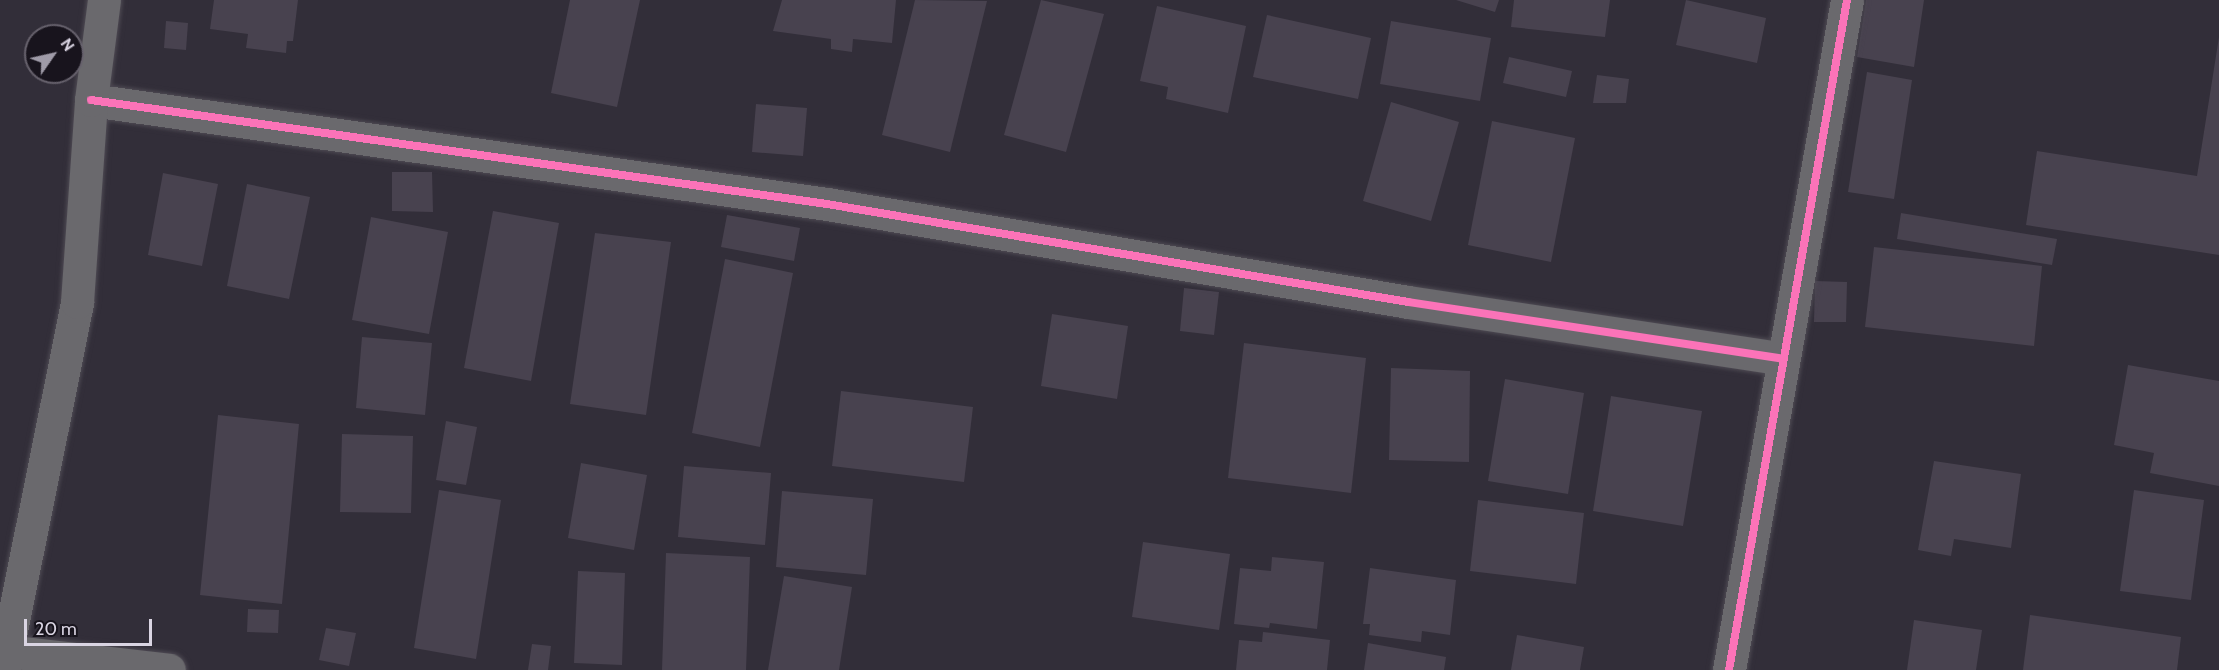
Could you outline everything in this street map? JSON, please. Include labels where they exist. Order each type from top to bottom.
[{"type":"street","points":[[104,0],[91,100],[77,302],[4,661],[169,670]]},
{"type":"street","points":[[1729,670],[1847,0]]},
{"type":"street","points":[[91,100],[827,204],[1408,302],[1783,359]]},
{"type":"building","points":[[214,0],[298,0],[293,41],[287,41],[286,53],[246,48],[248,34],[210,29]]},
{"type":"building","points":[[570,0],[640,0],[617,107],[551,93]]},
{"type":"building","points":[[782,0],[896,0],[892,43],[853,39],[852,52],[831,49],[831,39],[773,31]]},
{"type":"building","points":[[915,0],[987,1],[950,152],[882,135]]},
{"type":"building","points":[[1041,0],[1104,14],[1066,152],[1004,135]]},
{"type":"building","points":[[1456,0],[1499,0],[1495,12]]},
{"type":"building","points":[[1514,0],[1610,0],[1605,37],[1511,27]]},
{"type":"building","points":[[1686,0],[1766,18],[1757,63],[1676,45]]},
{"type":"building","points":[[1866,0],[1924,0],[1914,67],[1857,57]]},
{"type":"building","points":[[1157,6],[1246,26],[1228,113],[1166,99],[1168,87],[1140,81]]},
{"type":"building","points":[[1267,15],[1371,38],[1358,99],[1253,77]]},
{"type":"building","points":[[166,21],[188,23],[186,50],[164,48]]},
{"type":"building","points":[[1391,21],[1491,38],[1480,101],[1380,84]]},
{"type":"building","points":[[2219,37],[2219,255],[2026,225],[2037,151],[2197,176]]},
{"type":"building","points":[[1509,57],[1572,71],[1566,97],[1503,83]]},
{"type":"building","points":[[1867,72],[1912,80],[1894,199],[1848,192]]},
{"type":"building","points":[[1597,75],[1629,79],[1626,103],[1593,103]]},
{"type":"building","points":[[1391,102],[1459,122],[1431,221],[1363,201]]},
{"type":"building","points":[[756,104],[807,108],[803,156],[752,152]]},
{"type":"building","points":[[1492,121],[1575,138],[1551,262],[1468,245]]},
{"type":"building","points":[[392,172],[432,172],[433,212],[392,211]]},
{"type":"building","points":[[163,173],[218,184],[202,266],[148,255]]},
{"type":"building","points":[[247,184],[310,197],[289,299],[227,286]]},
{"type":"building","points":[[493,211],[559,223],[531,381],[464,368]]},
{"type":"building","points":[[1901,213],[2057,239],[2052,265],[1897,239]]},
{"type":"building","points":[[727,215],[800,228],[794,261],[721,247]]},
{"type":"building","points":[[371,217],[448,232],[429,334],[352,320]]},
{"type":"building","points":[[595,233],[671,242],[646,415],[570,404]]},
{"type":"building","points":[[1874,247],[2042,266],[2034,346],[1865,327]]},
{"type":"building","points":[[725,259],[793,273],[760,447],[692,433]]},
{"type":"building","points":[[1815,281],[1847,282],[1846,322],[1814,322]]},
{"type":"building","points":[[1184,288],[1219,292],[1214,335],[1180,331]]},
{"type":"building","points":[[1052,314],[1128,326],[1117,399],[1041,386]]},
{"type":"building","points":[[362,337],[432,343],[425,415],[356,408]]},
{"type":"building","points":[[1244,343],[1366,358],[1351,493],[1228,478]]},
{"type":"building","points":[[2128,365],[2219,381],[2219,486],[2150,473],[2154,453],[2114,445]]},
{"type":"building","points":[[1391,368],[1470,371],[1469,462],[1389,460]]},
{"type":"building","points":[[1505,379],[1584,393],[1568,494],[1488,481]]},
{"type":"building","points":[[841,391],[973,407],[964,482],[832,466]]},
{"type":"building","points":[[1611,396],[1702,411],[1683,526],[1593,511]]},
{"type":"building","points":[[218,415],[299,424],[282,604],[200,595]]},
{"type":"building","points":[[446,421],[477,427],[466,485],[436,480]]},
{"type":"building","points":[[342,434],[413,436],[411,513],[340,512]]},
{"type":"building","points":[[1934,461],[2021,474],[2011,548],[1954,539],[1951,556],[1918,550]]},
{"type":"building","points":[[581,463],[647,475],[634,550],[568,538]]},
{"type":"building","points":[[684,466],[771,473],[765,545],[678,537]]},
{"type":"building","points":[[439,490],[501,500],[476,659],[414,648]]},
{"type":"building","points":[[2134,490],[2204,500],[2191,600],[2120,591]]},
{"type":"building","points":[[782,491],[873,499],[866,575],[776,567]]},
{"type":"building","points":[[1478,500],[1584,513],[1576,584],[1470,571]]},
{"type":"building","points":[[1143,542],[1230,554],[1219,630],[1132,617]]},
{"type":"building","points":[[666,553],[750,557],[746,670],[662,670]]},
{"type":"building","points":[[1272,557],[1324,562],[1317,629],[1270,623],[1269,628],[1234,624],[1240,568],[1271,571]]},
{"type":"building","points":[[1370,568],[1456,580],[1450,635],[1422,631],[1421,642],[1369,635],[1370,624],[1363,624]]},
{"type":"building","points":[[578,571],[625,573],[622,665],[574,663]]},
{"type":"building","points":[[784,576],[852,587],[839,670],[768,670]]},
{"type":"building","points":[[248,609],[279,610],[278,633],[247,632]]},
{"type":"building","points":[[2030,615],[2181,637],[2177,670],[2023,670]]},
{"type":"building","points":[[1914,620],[1982,630],[1976,670],[1907,670]]},
{"type":"building","points":[[326,628],[356,633],[349,666],[319,660]]},
{"type":"building","points":[[1263,632],[1330,640],[1327,670],[1236,670],[1239,640],[1262,642]]},
{"type":"building","points":[[1517,635],[1584,647],[1580,670],[1511,670]]},
{"type":"building","points":[[1368,643],[1446,657],[1444,670],[1364,670]]},
{"type":"building","points":[[532,644],[551,646],[548,670],[528,670]]},
{"type":"cycle path","points":[[1729,670],[1847,0]]},
{"type":"cycle path","points":[[91,100],[827,204],[1408,302],[1783,359]]}]
